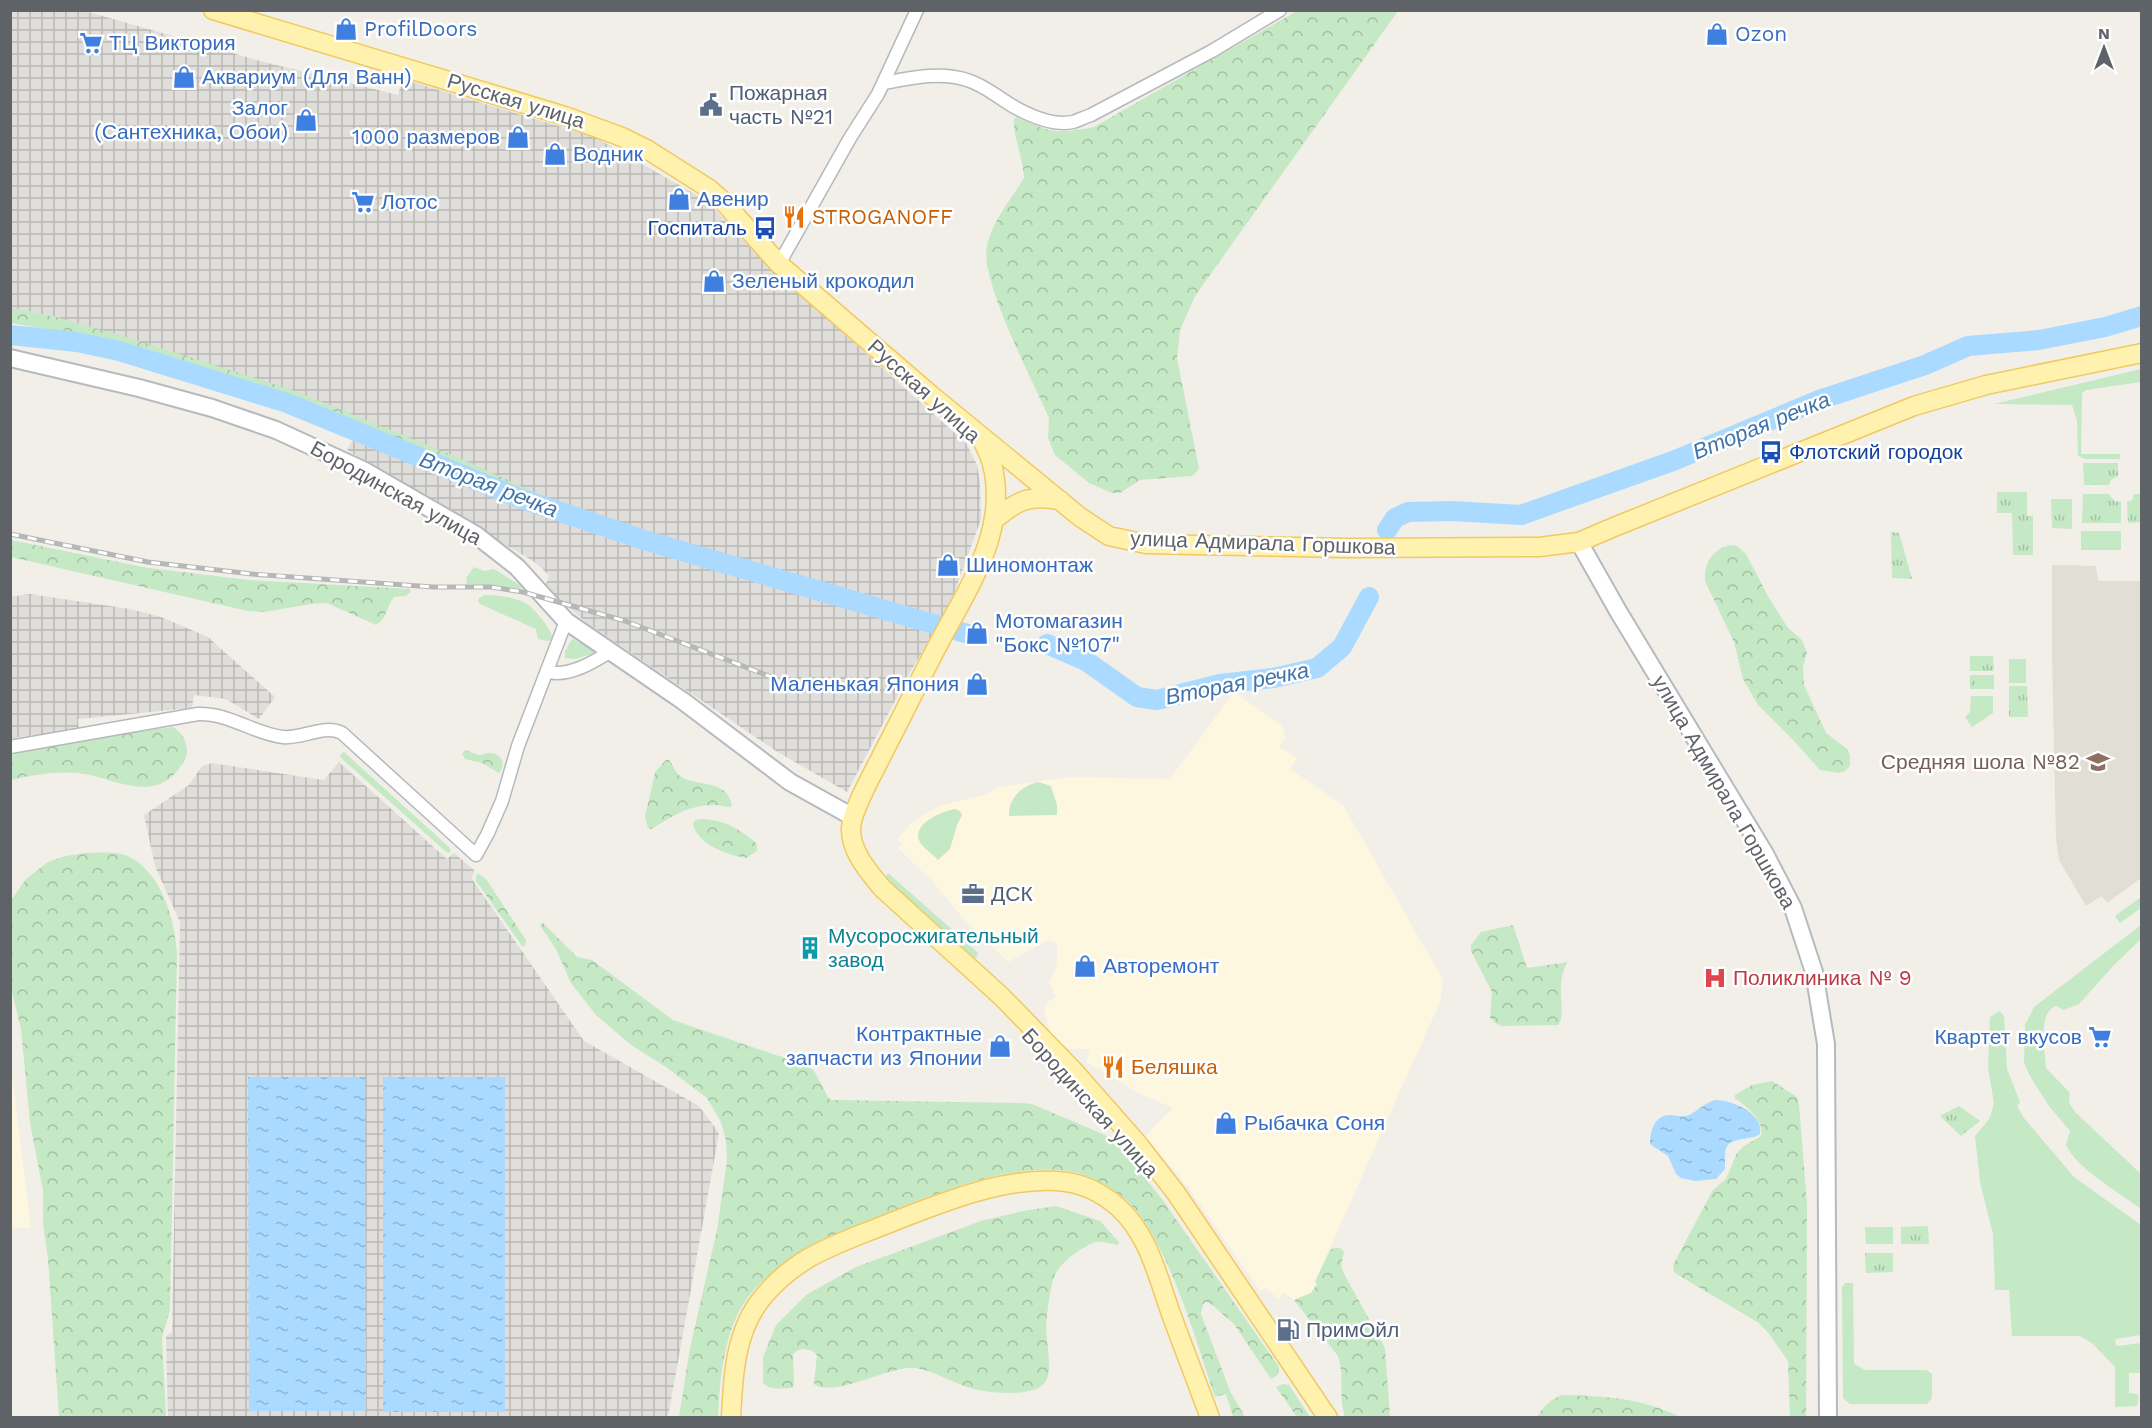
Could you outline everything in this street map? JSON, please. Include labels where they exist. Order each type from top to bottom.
[{"type":"main road","name":"Русская улица","points":[[213,10],[599,127],[622,137],[684,172],[714,193],[780,264],[981,437],[992,463],[995,483],[994,520],[984,555],[953,617]]},
{"type":"main road","name":"улица Адмирала Горшкова","points":[[981,437],[1080,517],[1109,536],[1146,544],[1345,548],[1539,547],[1579,542],[1914,406],[1986,385],[2142,353]]},
{"type":"main road","name":"Бородинская улица","points":[[10,358],[128,385],[212,408],[276,430],[363,470],[470,530],[517,567],[567,621],[683,701],[790,782],[850,815]]},
{"type":"main road","points":[[994,520],[1009,507],[1024,499],[1041,497],[1060,500]]},
{"type":"main road","name":"улица Адмирала Горшкова","points":[[1579,542],[1618,611],[1766,854],[1796,917],[1814,972],[1826,1044],[1828,1418]]},
{"type":"main road","name":"Бородинская улица","points":[[953,617],[843,829],[845,843],[859,873],[947,959],[997,1001],[1030,1035],[1084,1092],[1167,1191],[1320,1418]]},
{"type":"main road","name":"Бородинская улица","points":[[850,815],[852,838],[866,869],[882,888],[1002,997],[1069,1066],[1138,1144],[1176,1193],[1328,1418]]},
{"type":"main road","points":[[731,1418],[739,1341],[746,1324],[762,1298],[792,1269],[832,1246],[930,1207],[1012,1183],[1058,1181],[1097,1191],[1132,1221],[1145,1242],[1210,1418]]},
{"type":"main road","points":[[737,1418],[747,1342],[762,1313],[783,1288],[823,1261],[854,1246],[933,1216],[1012,1192],[1031,1191],[1075,1195],[1092,1202],[1123,1229],[1138,1252],[1200,1418]]},
{"type":"street","points":[[780,264],[797,230],[808,216],[850,138],[884,83],[917,10]]},
{"type":"street","points":[[884,83],[912,78],[949,76],[966,79],[987,88],[1012,106],[1037,117],[1057,122],[1072,122],[1091,115],[1212,51],[1280,10]]},
{"type":"street","points":[[10,747],[198,714],[214,715],[280,737],[296,737],[334,729],[342,733],[476,855],[502,801],[518,747],[567,621]]},
{"type":"street","points":[[548,672],[557,674],[580,668],[611,651]]},
{"type":"shaded area","points":[[10,11],[85,11],[264,62],[398,95],[402,79],[595,137],[707,201],[767,265],[966,443],[977,465],[981,519],[950,605],[908,676],[847,792],[776,751],[587,623],[545,587],[549,575],[533,561],[347,450],[364,420],[52,316],[11,308]]},
{"type":"shaded area","name":"Средняя шола №82","points":[[2052,565],[2096,566],[2098,581],[2141,581],[2141,878],[2107,903],[2102,896],[2086,906],[2059,860],[2056,840]]},
{"type":"shaded area","points":[[30,594],[130,609],[161,617],[208,637],[275,697],[259,719],[226,699],[194,695],[192,708],[78,719],[79,730],[11,738],[10,597]]},
{"type":"shaded area","points":[[1234,692],[1282,726],[1285,738],[1279,747],[1297,758],[1290,769],[1343,805],[1443,980],[1440,1002],[1315,1281],[1318,1284],[1311,1293],[1294,1300],[1284,1292],[1279,1299],[1265,1288],[1261,1292],[1188,1187],[1145,1136],[1173,1108],[1139,1093],[1086,1062],[1091,1049],[1070,1049],[1053,1039],[1044,1013],[1047,1002],[1056,997],[1049,982],[1057,964],[1057,943],[1048,940],[1008,962],[963,918],[932,881],[898,848],[902,844],[897,840],[912,822],[939,806],[987,794],[999,787],[1070,777],[1170,779]]},
{"type":"shaded area","points":[[339,762],[447,859],[454,853],[474,870],[472,879],[584,1041],[699,1106],[719,1133],[668,1417],[168,1417],[166,1336],[172,1332],[180,922],[155,866],[144,815],[189,785],[202,766],[212,763],[324,780]]},
{"type":"shaded area","points":[[11,1068],[31,1228],[11,1227]]},
{"type":"green space","points":[[1297,11],[1398,11],[1195,296],[1180,330],[1177,358],[1199,469],[1192,476],[1140,480],[1120,493],[1112,493],[1089,483],[1055,455],[1048,438],[1049,418],[1009,331],[991,282],[987,261],[989,237],[997,219],[1024,178],[1014,119],[1017,117],[1054,131],[1094,127]]},
{"type":"green space","points":[[11,308],[52,316],[123,336],[290,389],[457,457],[565,506],[560,508],[292,398],[119,345],[11,323]]},
{"type":"green space","points":[[2141,369],[2141,382],[2086,390],[2082,393],[2081,454],[2120,454],[2120,459],[2084,459],[2078,455],[2077,421],[2072,405],[1994,404]]},
{"type":"green space","points":[[2083,463],[2118,463],[2118,476],[2111,480],[2109,485],[2084,485]]},
{"type":"green space","points":[[1997,492],[2027,492],[2027,516],[2033,516],[2033,555],[2013,555],[2012,513],[1997,513]]},
{"type":"green space","points":[[2083,494],[2109,494],[2114,501],[2121,502],[2121,523],[2082,523]]},
{"type":"green space","points":[[2134,494],[2141,494],[2141,522],[2128,523],[2127,502],[2132,500]]},
{"type":"green space","points":[[2051,499],[2072,499],[2072,529],[2052,528]]},
{"type":"green space","points":[[2081,531],[2121,531],[2121,550],[2081,550]]},
{"type":"green space","points":[[1891,532],[1899,533],[1912,579],[1892,578]]},
{"type":"green space","points":[[11,540],[148,568],[249,580],[409,589],[411,592],[405,596],[394,597],[382,620],[376,625],[327,603],[264,612],[248,611],[11,557]]},
{"type":"green space","points":[[1730,545],[1737,546],[1746,554],[1788,628],[1802,640],[1807,653],[1803,667],[1804,685],[1826,733],[1847,749],[1850,755],[1850,766],[1845,771],[1838,773],[1820,770],[1758,705],[1743,679],[1734,642],[1705,581],[1710,558],[1718,550]]},
{"type":"green space","points":[[474,567],[484,571],[494,569],[523,587],[519,589],[467,584],[466,578]]},
{"type":"green space","points":[[485,595],[512,598],[527,604],[548,628],[551,639],[547,641],[538,639],[536,629],[480,604],[479,598]]},
{"type":"green space","points":[[572,639],[594,649],[594,653],[576,659],[565,658],[565,651]]},
{"type":"green space","points":[[1970,656],[1993,656],[1994,671],[1970,671]]},
{"type":"green space","points":[[2009,659],[2026,659],[2026,683],[2009,683]]},
{"type":"green space","points":[[1970,675],[1994,675],[1994,689],[1970,689]]},
{"type":"green space","points":[[2009,686],[2027,686],[2028,717],[2009,717]]},
{"type":"green space","points":[[1971,696],[1993,696],[1993,713],[1972,727],[1965,717],[1970,712]]},
{"type":"green space","points":[[173,727],[185,740],[187,756],[178,770],[167,780],[156,785],[131,786],[79,773],[45,774],[11,780],[10,755],[102,736]]},
{"type":"green space","points":[[465,750],[479,755],[493,753],[497,755],[503,763],[501,770],[499,773],[482,763],[465,759],[462,754]]},
{"type":"green space","points":[[344,752],[451,851],[448,853],[444,850],[341,758],[340,755]]},
{"type":"green space","points":[[666,760],[669,760],[677,773],[687,780],[718,787],[724,791],[729,796],[732,805],[730,807],[705,805],[696,807],[681,812],[651,829],[648,828],[645,816],[655,772]]},
{"type":"green space","points":[[1038,782],[1051,786],[1057,805],[1057,815],[1009,816],[1011,804],[1017,794],[1027,786]]},
{"type":"green space","points":[[955,809],[962,815],[950,849],[938,860],[920,842],[918,835],[929,820],[943,812]]},
{"type":"green space","points":[[695,820],[724,823],[738,829],[757,844],[757,851],[746,858],[714,847],[700,837],[696,831],[693,824]]},
{"type":"green space","points":[[86,853],[118,853],[128,856],[150,873],[169,911],[177,952],[170,1310],[162,1338],[166,1417],[59,1417],[48,1258],[43,1224],[43,1190],[30,1123],[21,1029],[11,988],[10,902],[26,879],[48,862],[65,856]]},
{"type":"green space","points":[[888,873],[975,950],[978,953],[977,957],[974,958],[904,896],[886,877]]},
{"type":"green space","points":[[479,874],[486,879],[526,940],[525,946],[522,946],[476,881],[476,875]]},
{"type":"green space","points":[[2141,897],[2141,908],[2120,923],[2115,916]]},
{"type":"green space","points":[[543,923],[577,957],[592,960],[673,1020],[808,1066],[814,1071],[831,1100],[1032,1104],[1105,1135],[1124,1152],[1162,1199],[1279,1367],[1278,1375],[1271,1379],[1234,1324],[1211,1304],[1206,1302],[1203,1304],[1201,1314],[1230,1391],[1245,1417],[1233,1417],[1226,1394],[1215,1397],[1178,1290],[1153,1236],[1139,1213],[1123,1197],[1092,1178],[1066,1171],[1034,1170],[987,1178],[918,1200],[830,1236],[790,1258],[752,1292],[735,1320],[722,1369],[718,1417],[679,1417],[690,1348],[717,1230],[727,1161],[726,1141],[721,1122],[707,1098],[666,1067],[631,1045],[596,1015],[571,983],[556,949],[541,927],[540,924]]},
{"type":"green space","points":[[1513,925],[1527,968],[1568,962],[1562,980],[1562,1014],[1558,1025],[1502,1026],[1490,1018],[1492,992],[1471,951],[1471,945],[1481,932]]},
{"type":"green space","points":[[2141,925],[2141,939],[2079,1004],[2064,1010],[2056,1006],[2050,1010],[2044,1024],[2044,1043],[2046,1068],[2070,1093],[2069,1103],[2076,1113],[2141,1174],[2141,1209],[2099,1180],[2071,1154],[2066,1145],[2070,1131],[2049,1106],[2024,1063],[2025,1025],[2034,1007]]},
{"type":"green space","points":[[2000,1011],[2004,1016],[2007,1069],[2020,1102],[2017,1106],[2024,1118],[2074,1177],[2141,1225],[2141,1335],[2116,1339],[2115,1342],[2117,1346],[2141,1343],[2141,1373],[2129,1373],[2129,1393],[2139,1396],[2137,1406],[2115,1407],[2115,1367],[2093,1344],[2080,1336],[2012,1336],[2009,1290],[1995,1290],[1993,1234],[1980,1182],[1975,1136],[1990,1118],[1994,1103],[1988,1068],[1990,1017]]},
{"type":"green space","points":[[1772,1081],[1797,1097],[1799,1105],[1807,1204],[1806,1417],[1790,1417],[1788,1361],[1770,1335],[1759,1323],[1678,1275],[1674,1272],[1673,1265],[1713,1190],[1726,1179],[1737,1153],[1761,1136],[1758,1119],[1735,1098],[1735,1095],[1752,1085]]},
{"type":"green space","points":[[1959,1106],[1980,1121],[1961,1136],[1940,1116]]},
{"type":"green space","points":[[1056,1206],[1100,1221],[1119,1242],[1118,1245],[1104,1242],[1090,1244],[1078,1251],[1056,1272],[1051,1288],[1046,1326],[1049,1369],[1046,1381],[1040,1387],[1009,1393],[985,1391],[967,1387],[923,1369],[906,1368],[849,1384],[823,1387],[814,1384],[817,1355],[805,1349],[793,1354],[793,1388],[773,1388],[763,1383],[763,1357],[776,1325],[806,1295],[856,1267],[981,1221]]},
{"type":"green space","points":[[1928,1226],[1929,1244],[1901,1244],[1901,1227]]},
{"type":"green space","points":[[1865,1227],[1893,1227],[1893,1244],[1866,1244]]},
{"type":"green space","points":[[1340,1248],[1344,1252],[1341,1265],[1343,1272],[1385,1348],[1390,1417],[1345,1417],[1338,1356],[1294,1300],[1311,1293],[1317,1284],[1315,1282],[1330,1250]]},
{"type":"green space","points":[[1865,1253],[1893,1253],[1893,1272],[1866,1273]]},
{"type":"green space","points":[[1845,1283],[1853,1283],[1854,1364],[1865,1370],[1926,1370],[1932,1374],[1932,1398],[1927,1404],[1850,1404],[1843,1398],[1842,1287]]},
{"type":"green space","points":[[1283,1384],[1289,1385],[1310,1417],[1297,1417],[1276,1387]]},
{"type":"green space","points":[[1562,1395],[1608,1397],[1637,1402],[1680,1417],[1537,1417],[1548,1404]]},
{"type":"water","points":[[248,1077],[365,1077],[366,1411],[249,1411]]},
{"type":"water","points":[[383,1077],[505,1077],[505,1412],[383,1412]]},
{"type":"water","points":[[1715,1100],[1738,1105],[1752,1114],[1760,1127],[1760,1134],[1729,1144],[1725,1154],[1725,1169],[1716,1179],[1695,1181],[1681,1178],[1676,1174],[1668,1156],[1650,1144],[1654,1125],[1660,1118],[1670,1115],[1686,1116]]},
{"type":"waterway","name":"Вторая речка","points":[[1387,530],[1395,518],[1408,512],[1452,511],[1521,515],[1673,461],[1819,400],[1925,365],[1968,346],[2039,340],[2105,327],[2142,316]]},
{"type":"waterway","name":"Вторая речка","points":[[10,335],[77,342],[119,351],[287,403],[519,498],[644,540],[968,634]]},
{"type":"waterway","name":"Вторая речка","points":[[1047,644],[1086,661],[1137,697],[1157,700],[1220,684],[1273,678],[1317,668],[1342,647],[1369,597]]},
{"type":"railway","points":[[10,534],[148,562],[252,574],[433,587],[491,587],[523,592],[625,621],[774,678]]},
{"type":"place","name":"ProfilDoors","points":[[346,29]]},
{"type":"place","name":"Ozon","points":[[1717,34]]},
{"type":"place","name":"ТЦ Виктория","points":[[91,43]]},
{"type":"place","name":"Аквариум (Для Ванн)","points":[[184,77]]},
{"type":"place","name":"Пожарная часть №21","points":[[711,105]]},
{"type":"place","name":"Залог (Сантехника, Обои)","points":[[306,120]]},
{"type":"place","name":"1000 размеров","points":[[518,137]]},
{"type":"place","name":"Водник","points":[[555,154]]},
{"type":"place","name":"Авенир","points":[[679,199]]},
{"type":"place","name":"Лотос","points":[[363,202]]},
{"type":"place","name":"STROGANOFF","points":[[794,217]]},
{"type":"place","name":"Госпиталь","points":[[765,228]]},
{"type":"place","name":"Зеленый крокодил","points":[[714,281]]},
{"type":"place","name":"Флотский городок","points":[[1771,452]]},
{"type":"place","name":"Шиномонтаж","points":[[948,565]]},
{"type":"place","name":"Мотомагазин \"Бокс №107\"","points":[[977,633]]},
{"type":"place","name":"Маленькая Япония","points":[[977,684]]},
{"type":"place","name":"Средняя шола №82","points":[[2098,762]]},
{"type":"place","name":"ДСК","points":[[973,894]]},
{"type":"place","name":"Мусоросжигательный завод","points":[[810,948]]},
{"type":"place","name":"Авторемонт","points":[[1085,966]]},
{"type":"place","name":"Поликлиника № 9","points":[[1715,978]]},
{"type":"place","name":"Квартет вкусов","points":[[2100,1037]]},
{"type":"place","name":"Контрактные запчасти из Японии","points":[[1000,1046]]},
{"type":"place","name":"Беляшка","points":[[1113,1067]]},
{"type":"place","name":"Рыбачка Соня","points":[[1226,1123]]},
{"type":"place","name":"ПримОйл","points":[[1288,1330]]}]
